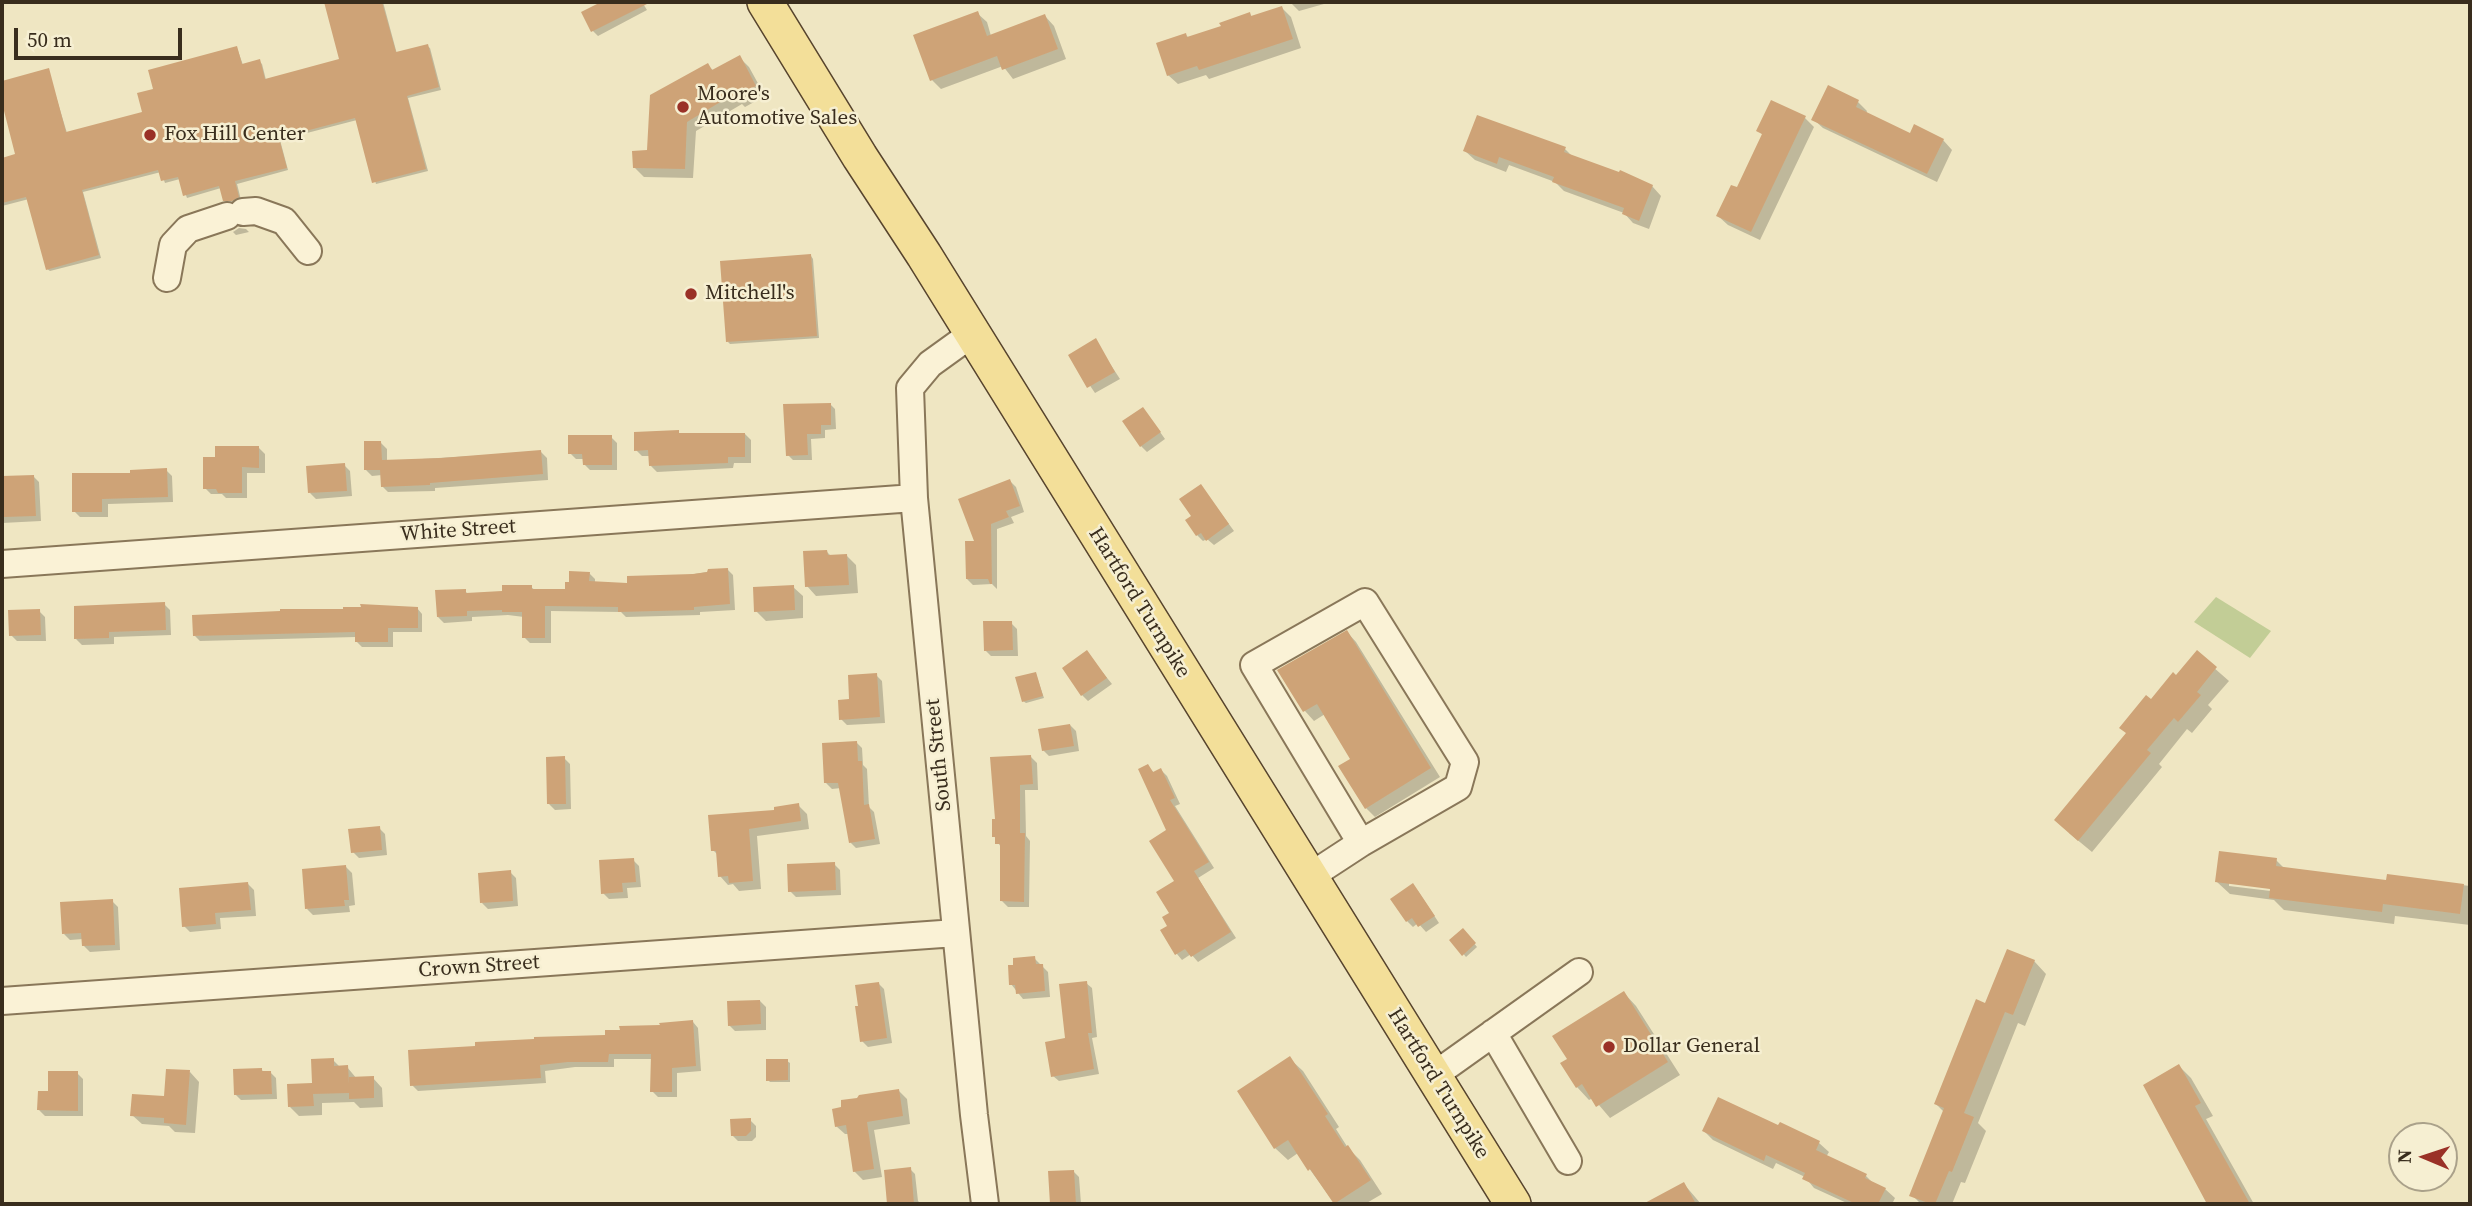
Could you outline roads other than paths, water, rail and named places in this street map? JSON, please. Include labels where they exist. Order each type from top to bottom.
[{"type":"main road","name":"Hartford Turnpike","points":[[765,2],[1513,1204]]},
{"type":"street","points":[[167,278],[173,245],[188,229],[235,214],[256,211],[284,221],[308,251]]},
{"type":"street","name":"South Street","points":[[973,333],[930,364],[911,388],[914,498],[985,1204]]},
{"type":"street","name":"White Street","points":[[2,564],[914,498]]},
{"type":"street","points":[[1309,877],[1458,787],[1465,762],[1365,602],[1254,665],[1362,843]]},
{"type":"street","name":"Crown Street","points":[[2,1001],[956,933]]},
{"type":"street","points":[[1433,1076],[1579,972]]},
{"type":"street","points":[[1493,1033],[1568,1161]]},
{"type":"place","name":"Moore's Automotive Sales","points":[[683,107]]},
{"type":"place","name":"Fox Hill Center","points":[[150,135]]},
{"type":"place","name":"Mitchell's","points":[[691,294]]},
{"type":"place","name":"Dollar General","points":[[1609,1047]]}]
